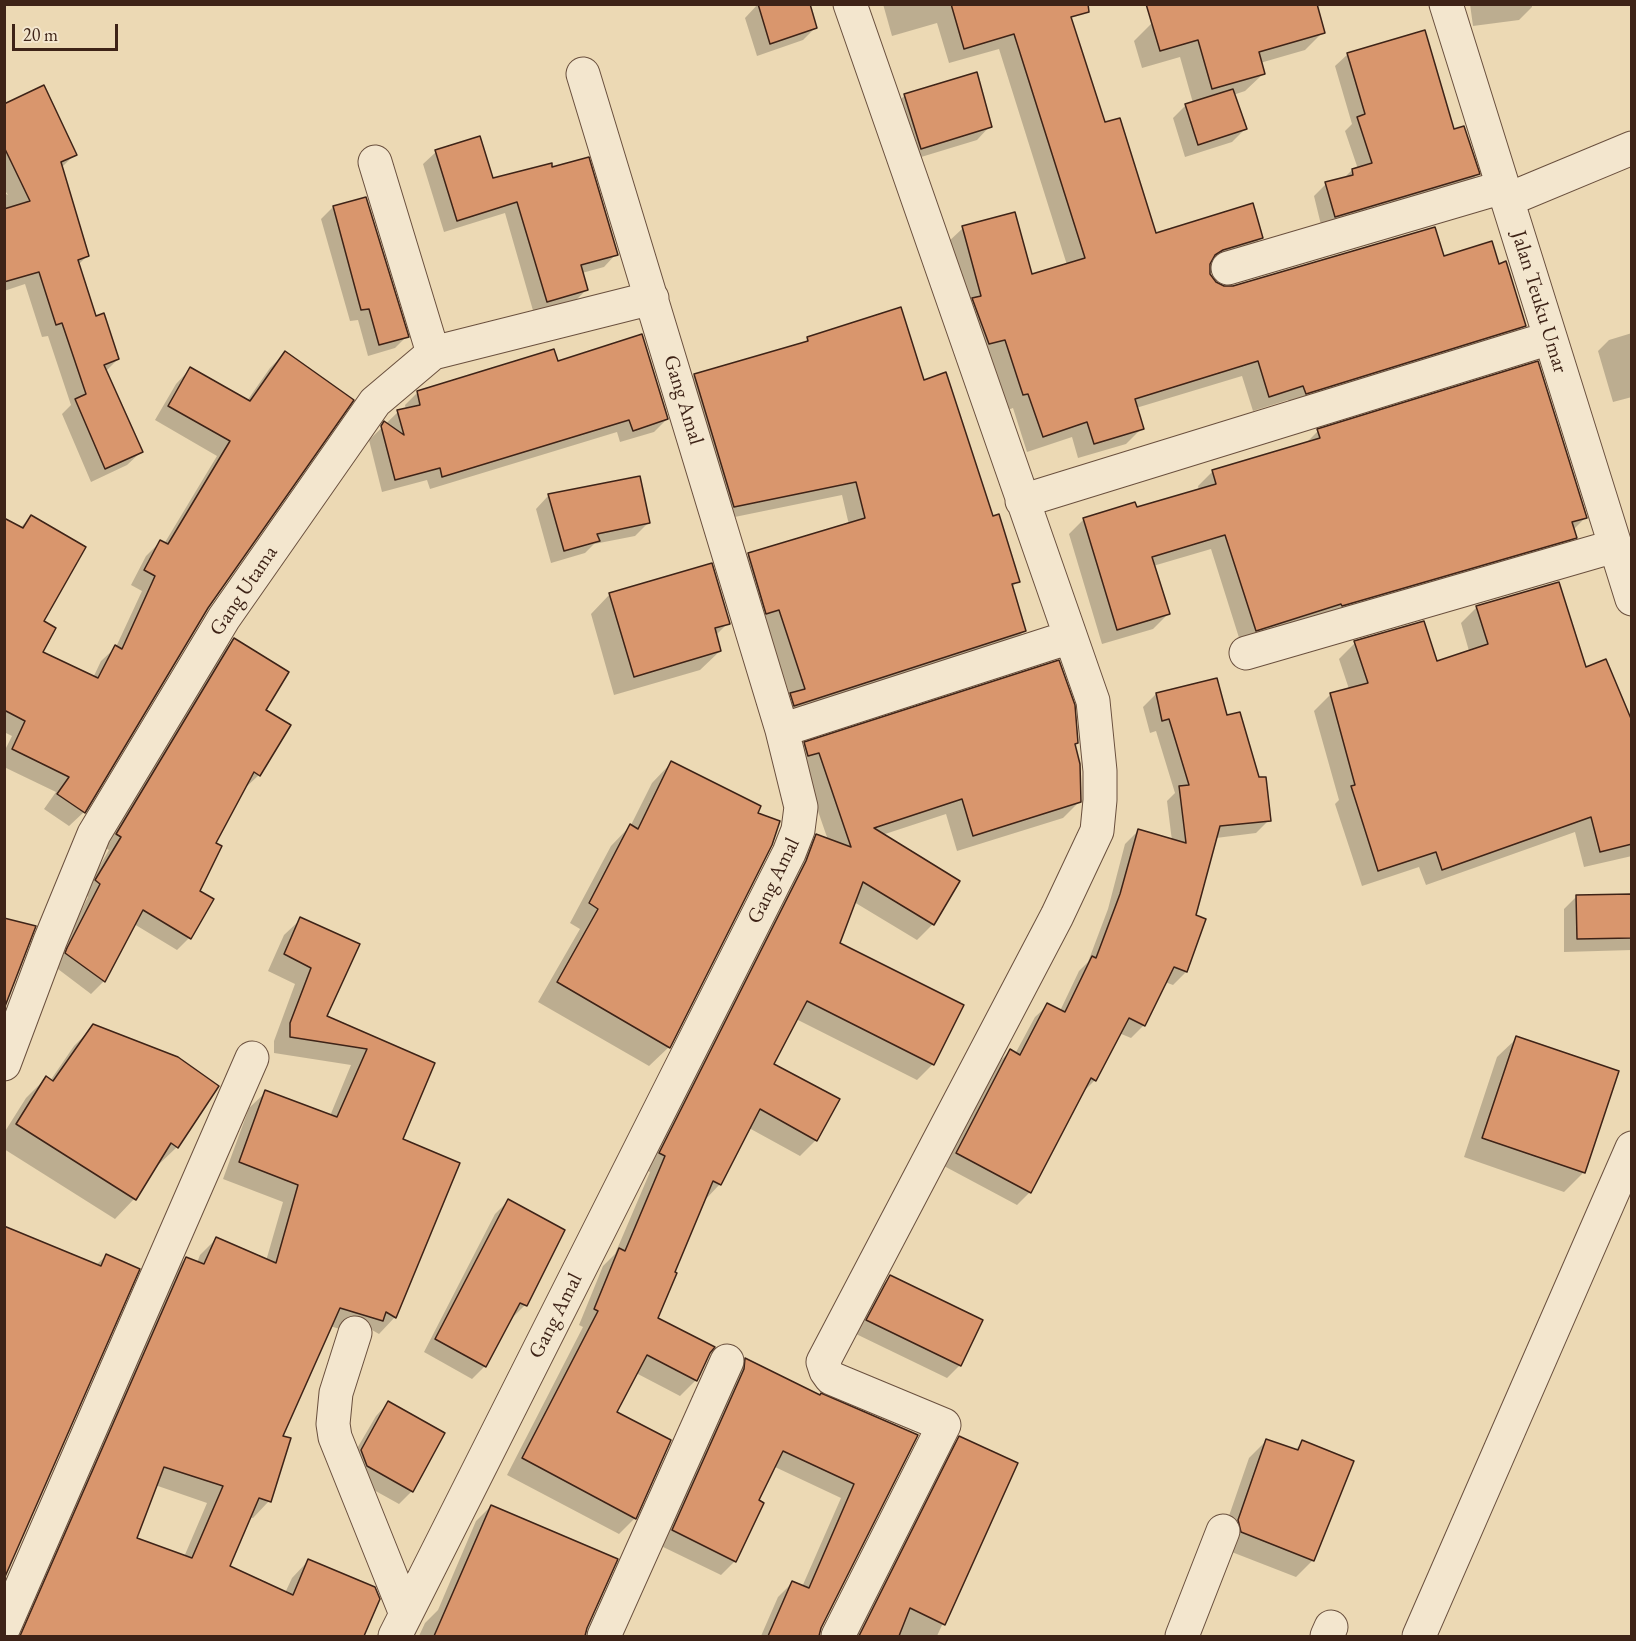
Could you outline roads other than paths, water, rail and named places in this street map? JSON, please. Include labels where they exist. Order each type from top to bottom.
[{"type":"street","points":[[838,1636],[944,1425],[831,1378],[823,1362],[1057,916],[1097,831],[1100,800],[1100,771],[1093,701],[850,4]]},
{"type":"street","name":"Jalan Teuku Umar","points":[[1446,4],[1632,599]]},
{"type":"street","name":"Gang Amal","points":[[401,1625],[792,845],[798,830],[801,807],[782,730],[583,74]]},
{"type":"street","points":[[1228,268],[1505,194],[1632,148]]},
{"type":"street","points":[[375,162],[432,353]]},
{"type":"street","name":"Gang Utama","points":[[4,1064],[50,941],[99,824],[224,618],[375,402],[432,353],[652,298]]},
{"type":"street","points":[[1022,501],[1550,338]]},
{"type":"street","points":[[1246,653],[1615,546]]},
{"type":"street","points":[[782,730],[1070,637]]},
{"type":"street","points":[[4,1627],[252,1058]]},
{"type":"street","points":[[1419,1636],[1632,1148]]},
{"type":"street","points":[[355,1333],[336,1393],[333,1424],[335,1437],[401,1625]]},
{"type":"street","points":[[604,1636],[727,1361]]},
{"type":"street","points":[[1182,1636],[1223,1531]]}]
